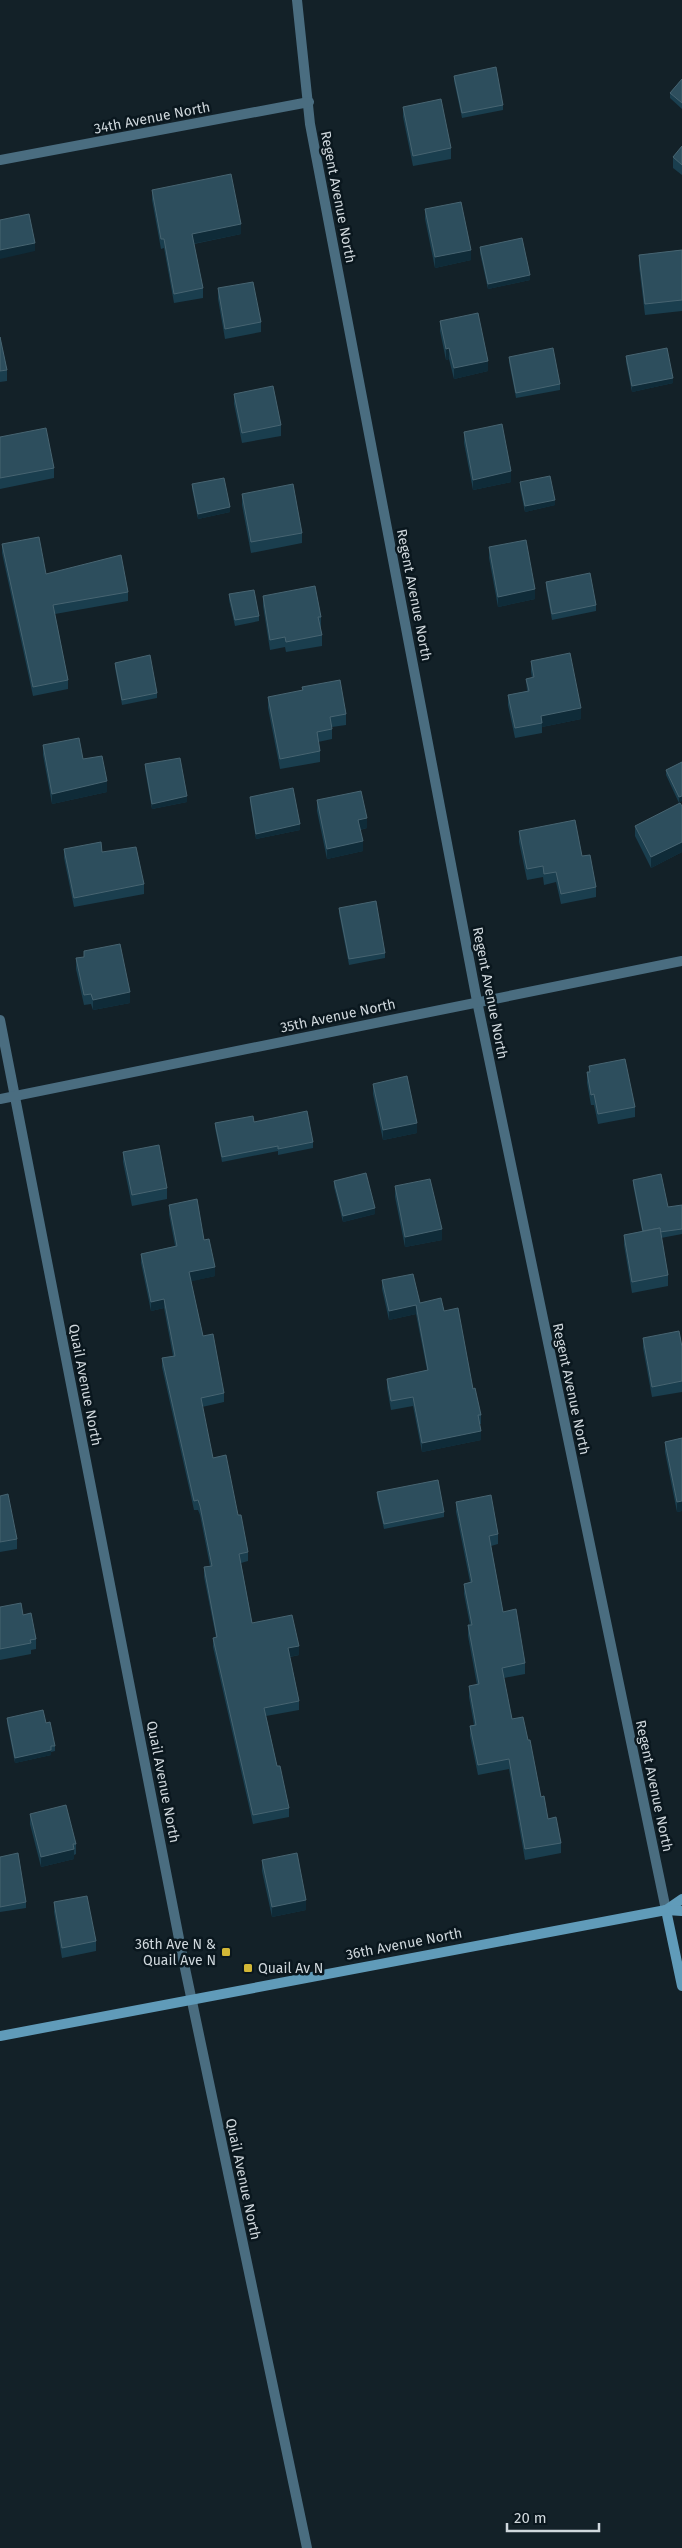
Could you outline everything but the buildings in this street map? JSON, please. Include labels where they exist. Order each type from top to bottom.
[{"type":"street","name":"Regent Avenue North","points":[[297,0],[314,144],[477,1002],[682,1986]]},
{"type":"street","name":"34th Avenue North","points":[[0,160],[309,102]]},
{"type":"street","name":"35th Avenue North","points":[[0,1099],[682,960]]},
{"type":"street","name":"Quail Avenue North","points":[[0,1020],[191,1999],[307,2548]]},
{"type":"street","name":"36th Avenue North","points":[[666,1910],[682,1899]]},
{"type":"street","name":"36th Avenue North","points":[[0,2036],[666,1910],[682,1911]]},
{"type":"place","name":"36th Ave N & Quail Ave N","points":[[226,1952]]},
{"type":"place","name":"Quail Av N","points":[[248,1968]]}]
